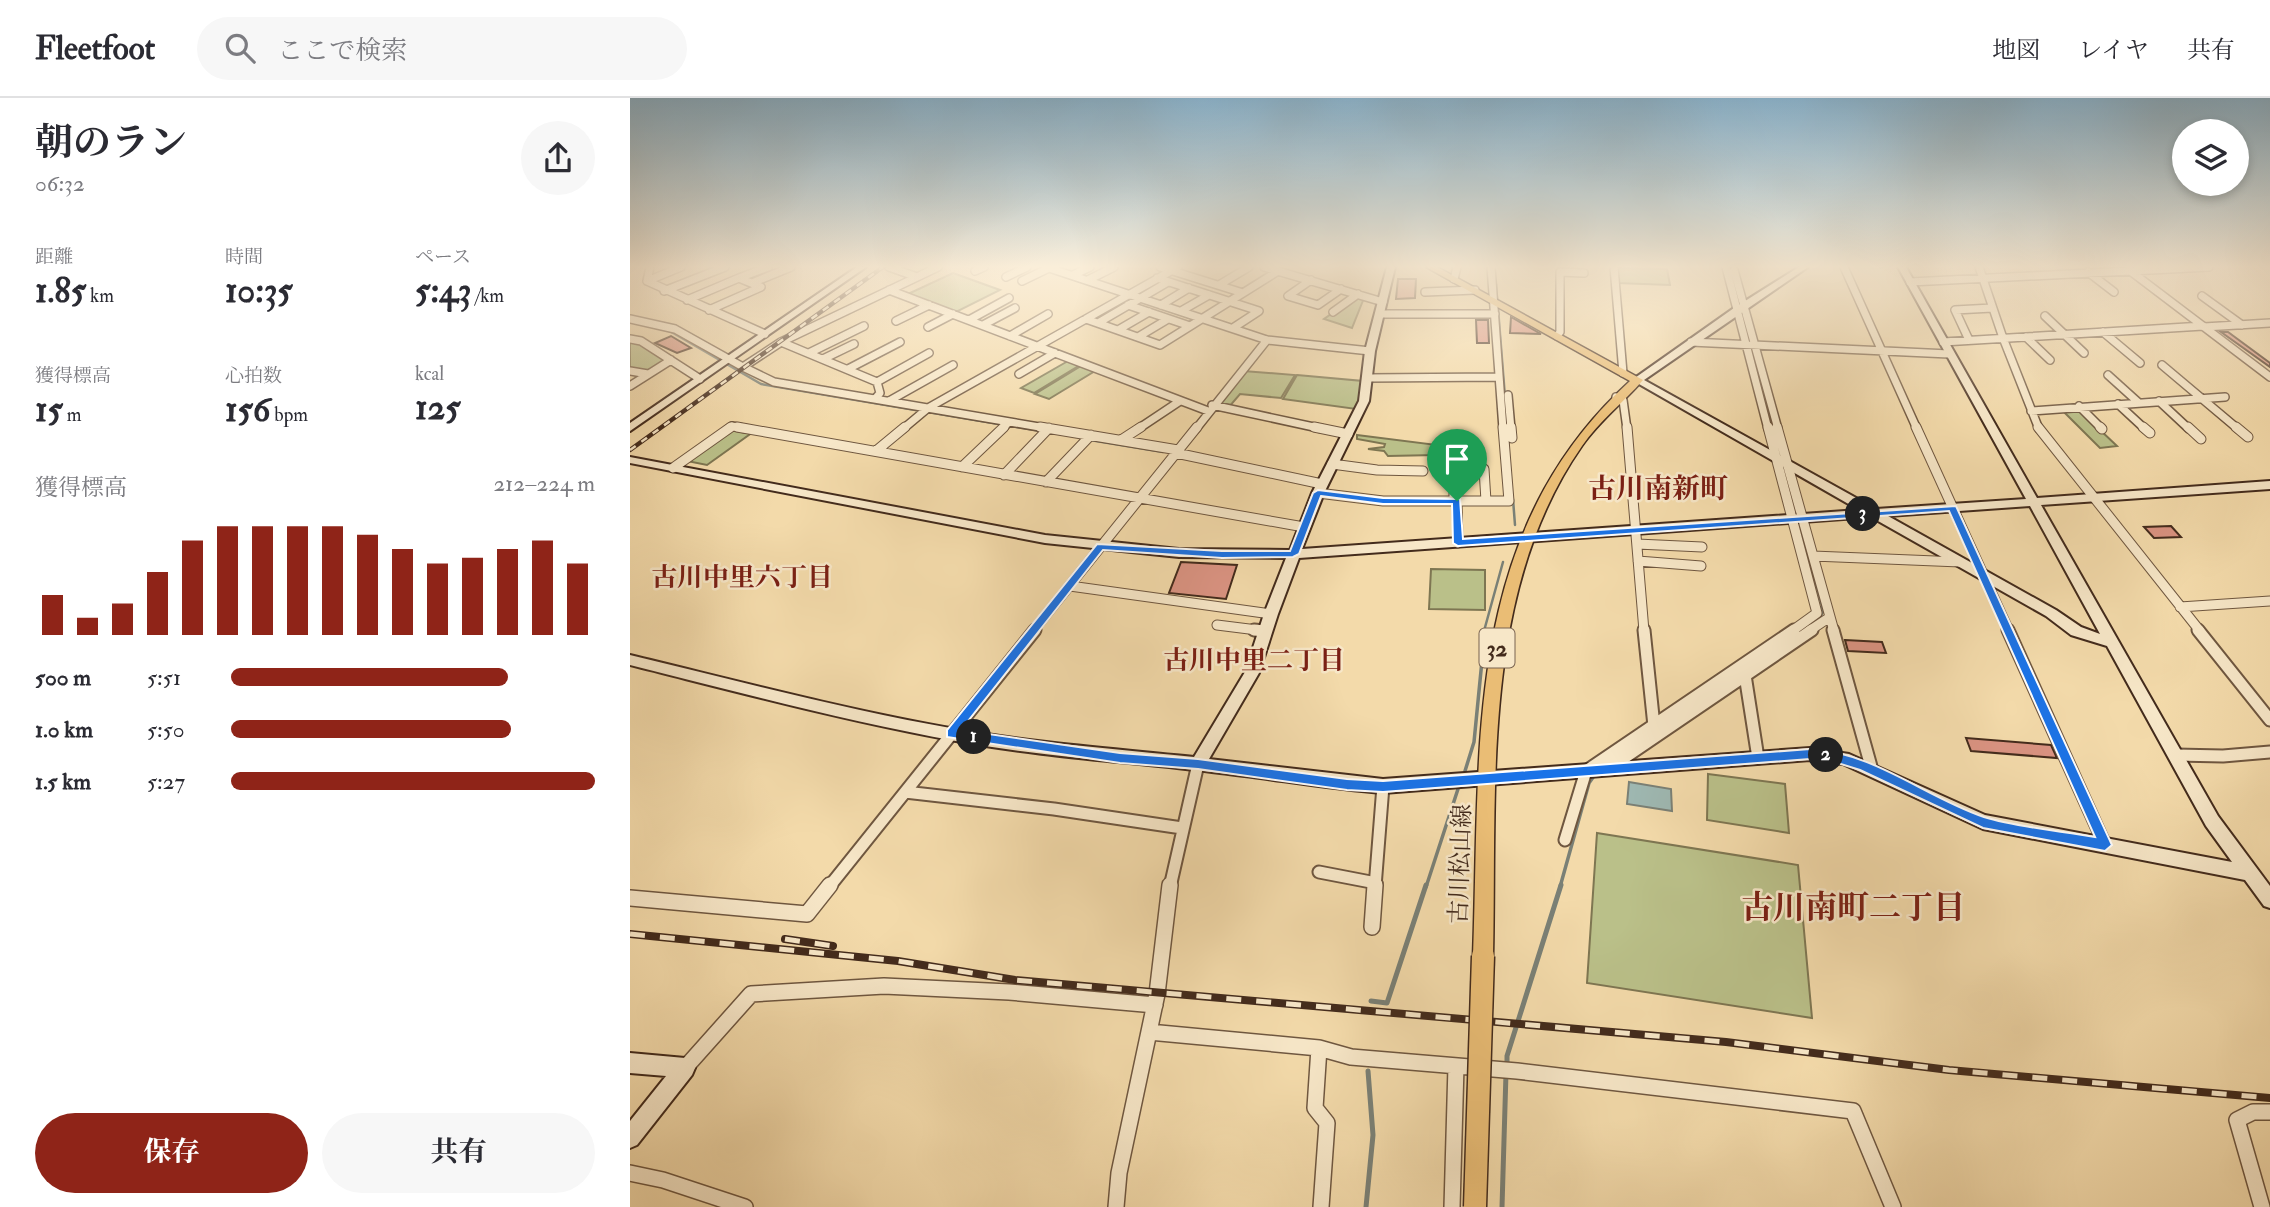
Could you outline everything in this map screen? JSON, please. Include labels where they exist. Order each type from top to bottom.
[{"type":"main road","points":[[1509,319],[1557,336],[1630,377]]},
{"type":"main road","name":"古川松山線","points":[[1475,1207],[1491,690],[1496,653],[1519,558],[1542,501],[1569,454],[1630,377]]},
{"type":"street","points":[[630,319],[667,326],[725,362],[774,382],[875,398],[925,410],[1046,431],[1121,440],[1383,501],[1509,501],[1498,319]]},
{"type":"street","points":[[729,319],[765,334]]},
{"type":"street","points":[[630,428],[787,319]]},
{"type":"street","points":[[743,368],[781,342],[829,319]]},
{"type":"street","points":[[896,321],[901,319]]},
{"type":"street","points":[[928,327],[944,319]]},
{"type":"street","points":[[966,319],[1180,401],[1348,434]]},
{"type":"street","points":[[983,325],[995,319]]},
{"type":"street","points":[[1010,336],[1040,319]]},
{"type":"street","points":[[876,451],[925,410],[1086,319],[1160,345],[1202,319]]},
{"type":"street","points":[[1098,323],[1105,319]]},
{"type":"street","points":[[1118,330],[1137,319]]},
{"type":"street","points":[[1138,337],[1168,319],[1190,326]]},
{"type":"street","points":[[1205,319],[1267,340],[1370,351]]},
{"type":"street","points":[[1233,328],[1247,319]]},
{"type":"street","points":[[1116,1207],[1119,1173],[1155,1005],[1164,924],[1182,828],[1198,764],[1252,673],[1293,554],[1320,488],[1364,401],[1370,351],[1380,319]]},
{"type":"street","points":[[1557,336],[1560,332],[1560,319]]},
{"type":"street","points":[[1622,319],[1630,377]]},
{"type":"street","points":[[1630,377],[1691,342],[1724,319]]},
{"type":"street","points":[[1744,319],[1817,587],[1830,617],[1872,770]]},
{"type":"street","points":[[1867,319],[2105,845]]},
{"type":"street","points":[[1930,319],[2212,821],[2270,900]]},
{"type":"street","points":[[1959,319],[1969,340]]},
{"type":"street","points":[[1996,319],[2031,411],[2046,439],[2270,720]]},
{"type":"street","points":[[2048,319],[2084,352]]},
{"type":"street","points":[[2192,319],[2270,377]]},
{"type":"street","points":[[2235,319],[2242,324]]},
{"type":"street","points":[[1691,342],[1882,351],[1946,348],[1969,340],[2270,323]]},
{"type":"street","points":[[2258,324],[2270,332]]},
{"type":"street","points":[[809,353],[864,326]]},
{"type":"street","points":[[2103,332],[2140,363]]},
{"type":"street","points":[[2026,337],[2050,360]]},
{"type":"street","points":[[630,339],[641,341],[700,379]]},
{"type":"street","points":[[630,898],[807,914],[1267,340]]},
{"type":"street","points":[[781,342],[877,382]]},
{"type":"street","points":[[848,369],[900,342]]},
{"type":"street","points":[[823,359],[854,344]]},
{"type":"street","points":[[1018,374],[1055,353]]},
{"type":"street","points":[[877,382],[929,354]]},
{"type":"street","points":[[630,386],[671,360]]},
{"type":"street","points":[[889,401],[953,365]]},
{"type":"street","points":[[2162,365],[2248,437]]},
{"type":"street","points":[[630,371],[648,374]]},
{"type":"street","points":[[2108,375],[2139,402]]},
{"type":"street","points":[[1368,377],[1503,384]]},
{"type":"street","points":[[1630,377],[2051,613],[2076,631],[2113,643]]},
{"type":"street","points":[[875,398],[880,393],[877,382]]},
{"type":"street","points":[[1503,384],[1512,438]]},
{"type":"street","points":[[1616,397],[1623,400],[1626,408],[1634,530],[1654,726]]},
{"type":"street","points":[[2031,411],[2225,397]]},
{"type":"street","points":[[1121,440],[1180,401]]},
{"type":"street","points":[[2159,401],[2201,439]]},
{"type":"street","points":[[2118,404],[2150,433]]},
{"type":"street","points":[[2079,406],[2102,429]]},
{"type":"street","points":[[962,467],[1006,424]]},
{"type":"street","points":[[673,468],[732,426],[1304,527]]},
{"type":"street","points":[[1004,475],[1046,431]]},
{"type":"street","points":[[1046,482],[1088,438]]},
{"type":"street","points":[[630,460],[1045,539],[1100,547],[1222,554],[1293,554],[2270,485]]},
{"type":"street","points":[[1332,464],[1377,470],[1423,471]]},
{"type":"street","points":[[1458,543],[1454,468],[1479,466],[1484,469],[1486,501]]},
{"type":"street","points":[[1608,769],[1814,617],[1818,608],[1813,556],[1798,518]]},
{"type":"street","points":[[1637,544],[1702,547]]},
{"type":"street","points":[[1813,556],[1961,562]]},
{"type":"street","points":[[1638,561],[1701,566]]},
{"type":"street","points":[[1070,586],[1271,614]]},
{"type":"street","points":[[2180,607],[2270,601]]},
{"type":"street","points":[[1565,840],[1586,771],[1830,617]]},
{"type":"street","points":[[1217,625],[1265,631]]},
{"type":"street","points":[[630,660],[951,734],[1120,758],[1198,764],[1347,784],[1383,786],[1828,755],[1872,770],[1983,822],[2249,873]]},
{"type":"street","points":[[1742,672],[1758,758]]},
{"type":"street","points":[[2176,755],[2223,756],[2270,752]]},
{"type":"street","points":[[1372,928],[1383,786]]},
{"type":"street","points":[[905,792],[1054,809],[1182,828]]},
{"type":"street","points":[[1319,872],[1376,883]]},
{"type":"street","points":[[630,1138],[685,1068],[751,994],[884,986],[1009,992],[1155,1005]]},
{"type":"street","points":[[1149,1032],[1319,1048],[1351,1057],[1517,1071],[1853,1111],[1893,1207]]},
{"type":"street","points":[[1319,1048],[1315,1108],[1326,1124],[1321,1207]]},
{"type":"street","points":[[630,1063],[685,1068]]},
{"type":"street","points":[[1452,1207],[1456,1066]]},
{"type":"street","points":[[2262,1207],[2237,1120],[2259,1110],[2270,1112]]},
{"type":"street","points":[[630,1173],[663,1180],[745,1207]]},
{"type":"green space","points":[[1324,319],[1356,319],[1352,328]]},
{"type":"green space","points":[[633,341],[668,360],[650,372],[630,371],[630,343]]},
{"type":"green space","points":[[1068,361],[1080,365],[1034,393],[1021,388]]},
{"type":"green space","points":[[1081,366],[1095,371],[1049,399],[1035,394]]},
{"type":"green space","points":[[1243,371],[1295,375],[1281,398],[1240,394],[1229,407],[1215,404]]},
{"type":"green space","points":[[1297,375],[1363,381],[1362,396],[1356,409],[1283,399]]},
{"type":"green space","points":[[2079,410],[2117,446],[2100,448],[2063,411]]},
{"type":"green space","points":[[733,428],[753,432],[707,465],[687,461]]},
{"type":"green space","points":[[1357,435],[1437,445],[1436,455],[1388,456],[1384,451],[1368,449],[1384,447],[1385,444],[1357,439]]},
{"type":"green space","points":[[1431,569],[1485,570],[1485,610],[1429,609]]},
{"type":"green space","points":[[1708,774],[1785,784],[1789,833],[1707,820]]},
{"type":"green space","points":[[1597,833],[1798,865],[1812,1018],[1587,983]]},
{"type":"water","points":[[1629,782],[1671,789],[1672,811],[1627,804]]},
{"type":"building","points":[[1511,319],[1514,319],[1541,334],[1510,333]]},
{"type":"building","points":[[1476,320],[1488,320],[1489,343],[1477,343]]},
{"type":"building","points":[[2221,332],[2228,332],[2270,363],[2270,367]]},
{"type":"building","points":[[671,336],[691,348],[677,353],[655,343]]},
{"type":"building","points":[[2171,526],[2181,537],[2154,538],[2144,527]]},
{"type":"building","points":[[1181,562],[1237,565],[1226,599],[1169,593]]},
{"type":"building","points":[[1845,640],[1882,642],[1886,653],[1848,651]]},
{"type":"building","points":[[1966,738],[2051,745],[2057,758],[1971,751]]},
{"type":"waterway","points":[[1499,319],[1505,397]]},
{"type":"waterway","points":[[1743,319],[1773,429]]},
{"type":"waterway","points":[[668,330],[761,384],[1041,431]]},
{"type":"waterway","points":[[2024,400],[2036,428]]},
{"type":"waterway","points":[[1505,405],[1507,428]]},
{"type":"waterway","points":[[1775,437],[1780,455]]},
{"type":"waterway","points":[[1090,440],[1163,452]]},
{"type":"waterway","points":[[1784,471],[1796,511]]},
{"type":"waterway","points":[[1513,499],[1515,525]]},
{"type":"waterway","points":[[1800,527],[1822,606],[1823,612],[1819,620]]},
{"type":"waterway","points":[[1484,631],[1503,562]]},
{"type":"waterway","points":[[1465,771],[1474,742],[1485,630]]},
{"type":"waterway","points":[[1560,887],[1589,783],[1594,776]]},
{"type":"waterway","points":[[1426,887],[1458,789]]},
{"type":"waterway","points":[[1371,1001],[1387,1003],[1426,885]]},
{"type":"waterway","points":[[1507,1065],[1507,1056],[1561,885]]},
{"type":"waterway","points":[[1366,1207],[1373,1135],[1368,1071]]},
{"type":"waterway","points":[[1502,1207],[1506,1073]]},
{"type":"railway","points":[[630,450],[811,319]]},
{"type":"railway","points":[[630,934],[898,961],[1015,980],[1726,1042],[1949,1070],[2270,1098]]},
{"type":"railway","points":[[785,939],[833,946]]},
{"type":"district","name":"古川南新町","points":[[1658,488]]},
{"type":"district","name":"古川中里六丁目","points":[[742,577]]},
{"type":"district","name":"古川中里二丁目","points":[[1254,660]]},
{"type":"district","name":"古川南町二丁目","points":[[1853,907]]},
{"type":"route","points":[[1318,493],[1383,501],[1457,501],[1458,543],[1952,508],[2105,845],[1983,822],[1952,810],[1864,766],[1828,755],[1810,754],[1383,786],[1347,784],[1198,764],[1120,758],[951,734],[1100,547],[1156,552],[1293,554],[1318,493]]}]
